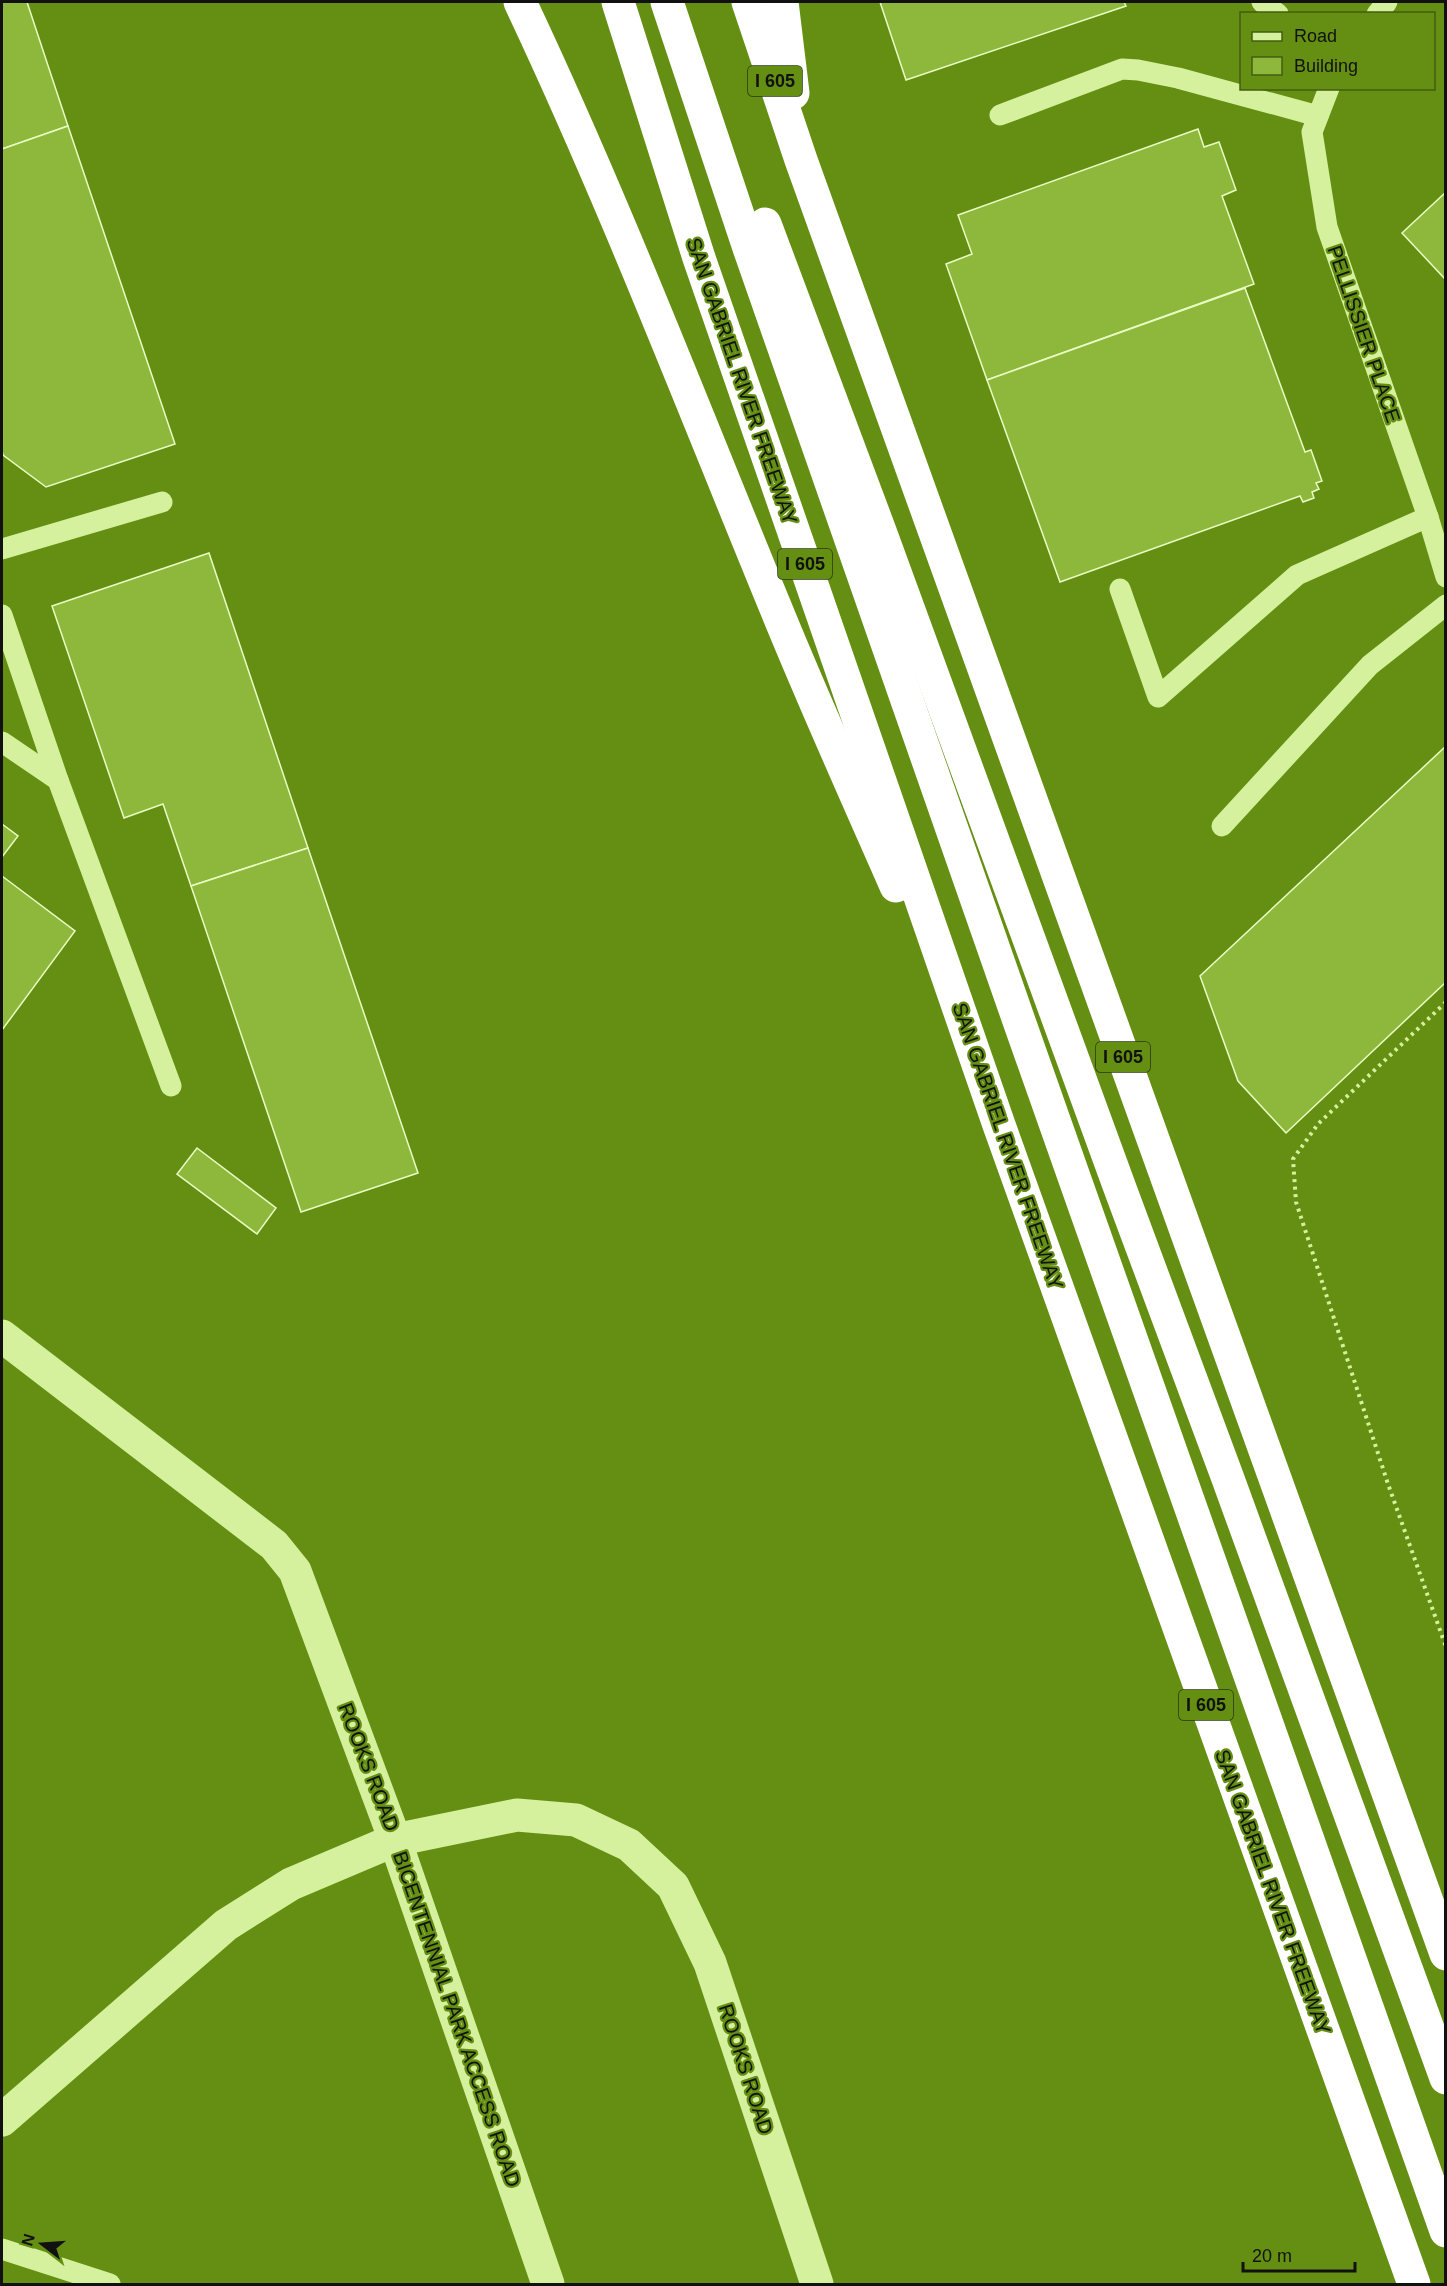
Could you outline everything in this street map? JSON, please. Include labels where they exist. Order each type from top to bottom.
[{"type":"highway","points":[[520,2],[561,88],[638,267],[778,614],[999,1125]]},
{"type":"highway","name":"SAN GABRIEL RIVER FREEWAY","points":[[618,2],[699,258],[999,1125],[1413,2284]]},
{"type":"highway","points":[[667,2],[753,260],[1015,1010],[1446,2231]]},
{"type":"highway","points":[[691,2],[771,245],[884,542],[1446,2078]]},
{"type":"highway","name":"I 605","points":[[748,2],[801,160],[1446,1954]]},
{"type":"highway","points":[[782,2],[801,160]]},
{"type":"street","name":"ROOKS ROAD","points":[[2,1336],[274,1545],[295,1571],[395,1840],[517,1815],[576,1820],[629,1845],[673,1886],[710,1963],[817,2284]]},
{"type":"street","name":"BICENTENNIAL PARK ACCESS ROAD","points":[[2,2120],[226,1925],[291,1884],[395,1840],[548,2284]]},
{"type":"lane","points":[[1262,2],[1275,12]]},
{"type":"lane","points":[[1000,115],[1122,69],[1178,78],[1318,116]]},
{"type":"lane","name":"PELLISSIER PLACE","points":[[1328,90],[1312,132],[1327,227],[1428,517],[1446,577]]},
{"type":"lane","points":[[2,549],[162,502]]},
{"type":"lane","points":[[1120,589],[1158,698],[1297,575],[1428,517]]},
{"type":"lane","points":[[1222,826],[1370,665],[1446,605]]},
{"type":"lane","points":[[2,615],[58,780],[171,1086]]},
{"type":"lane","points":[[2,742],[58,780]]},
{"type":"lane","points":[[2,2249],[110,2284]]},
{"type":"path","points":[[1446,1002],[1318,1124],[1293,1159],[1296,1202],[1388,1484],[1446,1647]]},
{"type":"building","points":[[2,2],[27,2],[68,126],[2,149]]},
{"type":"building","points":[[880,2],[1124,2],[1126,6],[906,80]]},
{"type":"building","points":[[68,126],[175,444],[46,487],[3,455],[2,451],[2,149]]},
{"type":"building","points":[[1198,129],[1204,147],[1219,142],[1236,190],[1222,196],[1254,284],[987,380],[946,264],[972,254],[958,215]]},
{"type":"building","points":[[1446,192],[1446,280],[1402,233]]},
{"type":"building","points":[[1245,288],[1305,452],[1311,450],[1322,481],[1316,483],[1319,489],[1312,492],[1314,498],[1303,502],[1300,496],[1060,582],[987,380]]},
{"type":"building","points":[[209,553],[308,848],[191,886],[163,804],[124,818],[52,606]]},
{"type":"building","points":[[1446,746],[1446,982],[1286,1133],[1238,1081],[1200,976]]},
{"type":"building","points":[[2,824],[18,836],[2,857]]},
{"type":"building","points":[[308,848],[418,1173],[301,1212],[191,886]]},
{"type":"building","points":[[2,876],[75,931],[2,1030]]},
{"type":"building","points":[[197,1148],[276,1208],[257,1234],[177,1174]]}]
